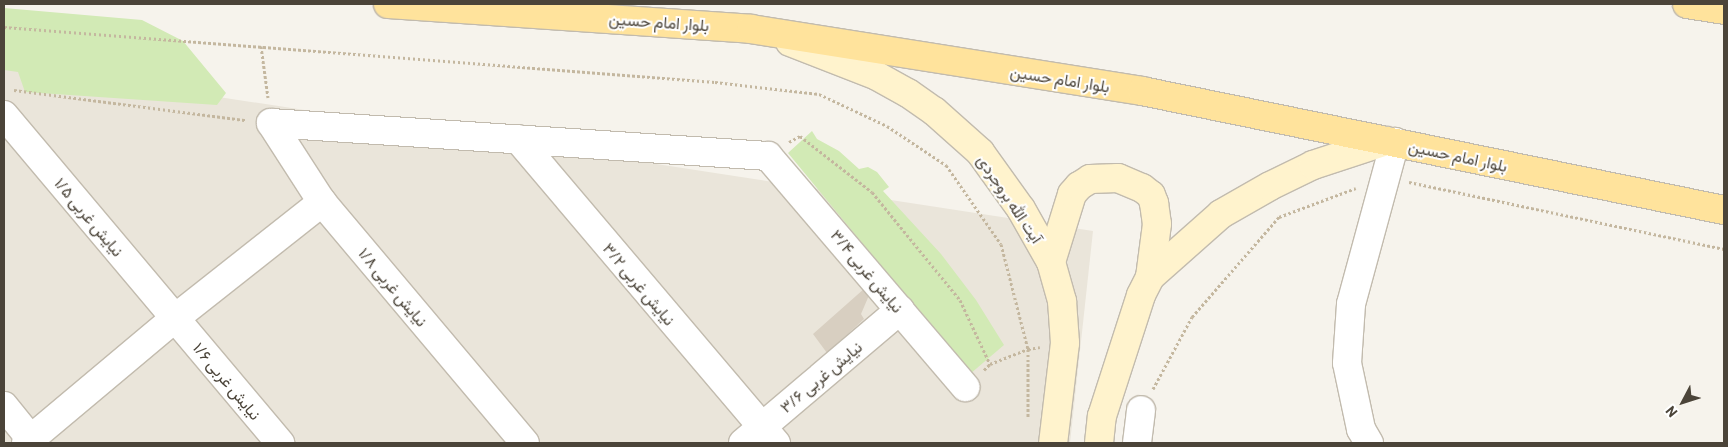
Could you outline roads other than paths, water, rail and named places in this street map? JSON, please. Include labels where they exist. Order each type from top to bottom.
[{"type":"main road","name":"بلوار امام حسین","points":[[388,4],[751,28],[1142,91],[1724,210]]},
{"type":"main road","points":[[462,4],[510,12]]},
{"type":"main road","points":[[1686,4],[1724,10]]},
{"type":"main road","name":"آیت الله بروجردی","points":[[751,28],[838,59],[877,76],[908,93],[934,111],[980,152],[992,168],[1021,209],[1051,262],[1062,301],[1065,343],[1053,443]]},
{"type":"main road","points":[[1150,277],[1221,214],[1270,186],[1313,165],[1390,142]]},
{"type":"main road","points":[[1051,262],[1072,194],[1079,186],[1090,179],[1118,178],[1142,188],[1150,195],[1154,203],[1156,224],[1150,277],[1141,295],[1104,410],[1099,443]]},
{"type":"street","name":"نیایش غربی ۱/۵","points":[[4,115],[174,319]]},
{"type":"street","name":"نیایش غربی ۱/۸","points":[[518,139],[271,123],[322,202],[525,443]]},
{"type":"street","name":"نیایش غربی ۳/۴","points":[[518,139],[768,156],[965,387]]},
{"type":"street","name":"نیایش غربی ۳/۲","points":[[518,139],[760,438]]},
{"type":"street","points":[[1368,443],[1361,429],[1347,363],[1351,304],[1390,142]]},
{"type":"street","points":[[4,406],[30,442],[174,319],[322,202]]},
{"type":"street","name":"نیایش غربی ۳/۶","points":[[760,438],[900,310]]},
{"type":"street","name":"نیایش غربی ۱/۶","points":[[174,319],[280,443]]},
{"type":"street","points":[[1137,443],[1141,410]]}]
